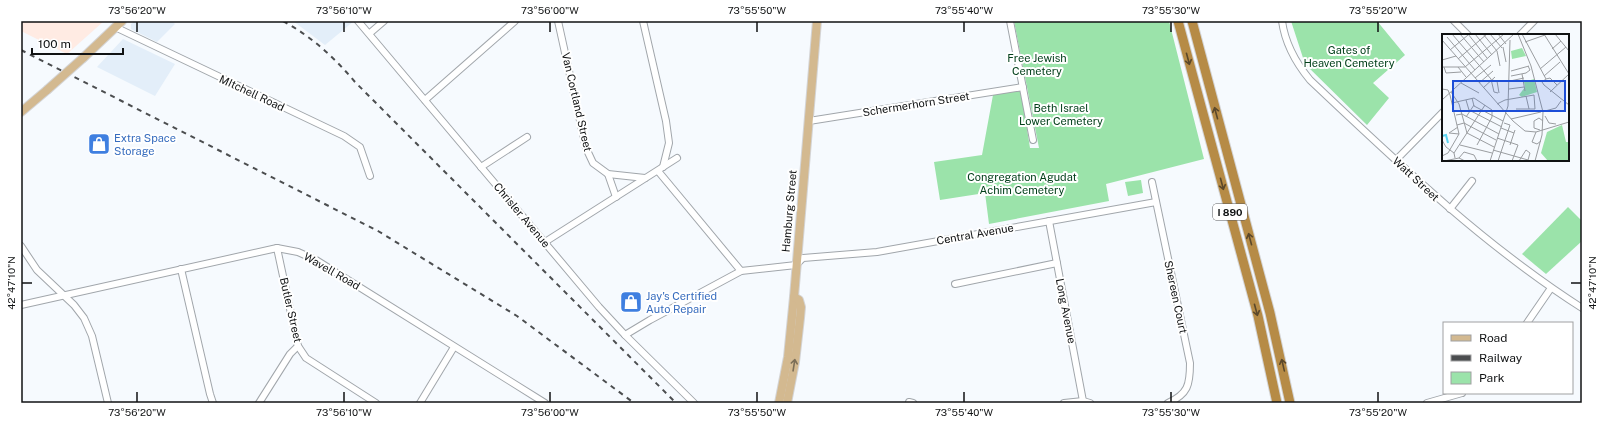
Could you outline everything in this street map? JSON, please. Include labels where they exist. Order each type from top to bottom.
[{"type":"highway","name":"I 890","points":[[1178,21],[1258,316],[1277,403]]},
{"type":"highway","name":"I 890","points":[[1192,21],[1275,333],[1290,403]]},
{"type":"main road","name":"Hamburg Street","points":[[779,403],[788,357],[794,297],[817,21]]},
{"type":"main road","points":[[21,112],[83,58],[118,24]]},
{"type":"main road","points":[[787,403],[795,362],[801,307],[799,300],[794,297]]},
{"type":"street","name":"Chrisler Avenue","points":[[358,21],[370,33],[481,167],[625,335],[694,403]]},
{"type":"street","points":[[370,33],[384,21]]},
{"type":"street","points":[[425,100],[515,21]]},
{"type":"street","name":"Van Cortland Street","points":[[558,21],[586,148],[593,164],[608,174]]},
{"type":"street","points":[[643,21],[666,121],[669,143],[661,169]]},
{"type":"street","points":[[1010,21],[1033,140]]},
{"type":"street","name":"Watt Street","points":[[1282,21],[1286,38],[1297,64],[1310,80],[1450,209],[1551,288],[1581,305]]},
{"type":"street","points":[[1454,21],[1467,34]]},
{"type":"street","points":[[1521,34],[1534,21]]},
{"type":"street","name":"MItchell Road","points":[[118,24],[344,136],[360,147],[370,176]]},
{"type":"street","name":"Schermerhorn Street","points":[[809,121],[1022,87]]},
{"type":"street","points":[[1396,160],[1442,113]]},
{"type":"street","points":[[481,167],[527,137]]},
{"type":"street","points":[[545,242],[677,158]]},
{"type":"street","points":[[625,335],[741,271],[661,169]]},
{"type":"street","points":[[616,197],[608,174],[645,178]]},
{"type":"street","points":[[1450,209],[1472,181]]},
{"type":"street","name":"Shereen Court","points":[[1152,182],[1190,363],[1189,384],[1182,397],[1168,403]]},
{"type":"street","name":"Central Avenue","points":[[741,271],[796,264],[803,258],[877,252],[1156,202]]},
{"type":"street","name":"Long Avenue","points":[[1049,221],[1083,401]]},
{"type":"street","points":[[21,246],[37,270],[74,305],[84,318],[92,336],[108,403]]},
{"type":"street","name":"Wavell Road","points":[[21,306],[64,295],[277,248],[298,252],[316,260],[545,403]]},
{"type":"street","name":"Butler Street","points":[[277,248],[298,346],[306,358],[376,403]]},
{"type":"street","points":[[955,284],[1057,263]]},
{"type":"street","points":[[181,269],[213,403]]},
{"type":"street","points":[[1528,322],[1551,288]]},
{"type":"street","points":[[259,403],[290,354],[298,346]]},
{"type":"street","points":[[420,403],[454,347]]},
{"type":"street","points":[[1427,403],[1458,394]]},
{"type":"street","points":[[1064,403],[1083,401],[1090,403]]},
{"type":"shaded area","points":[[21,21],[104,21],[67,54],[21,31]]},
{"type":"shaded area","points":[[135,21],[172,21],[175,24],[157,42],[131,29],[131,24]]},
{"type":"shaded area","points":[[293,21],[354,21],[325,45]]},
{"type":"shaded area","points":[[123,39],[175,64],[155,96],[97,67]]},
{"type":"green space","points":[[1014,21],[1169,21],[1204,159],[1106,184],[1109,201],[989,224],[985,193],[940,200],[934,162],[982,155],[993,95],[1021,90],[1030,148],[1039,148]]},
{"type":"green space","name":"Gates of Heaven Cemetery","points":[[1291,21],[1377,21],[1405,55],[1373,83],[1389,98],[1367,125],[1305,64]]},
{"type":"green space","points":[[1141,180],[1143,193],[1128,196],[1125,182]]},
{"type":"green space","points":[[1568,207],[1582,221],[1582,241],[1546,274],[1522,254]]},
{"type":"railway","points":[[283,21],[304,34],[331,56],[355,82],[676,403]]},
{"type":"railway","points":[[21,50],[378,231],[517,316],[634,403]]},
{"type":"place","name":"Extra Space Storage","points":[[99,144]]},
{"type":"place","name":"Jay's Certified Auto Repair","points":[[631,302]]},
{"type":"park label","name":"Free Jewish Cemetery","points":[[1037,64]]},
{"type":"park label","name":"Beth Israel Lower Cemetery","points":[[1061,114]]},
{"type":"park label","name":"Congregation Agudat Achim Cemetery","points":[[1022,183]]}]
